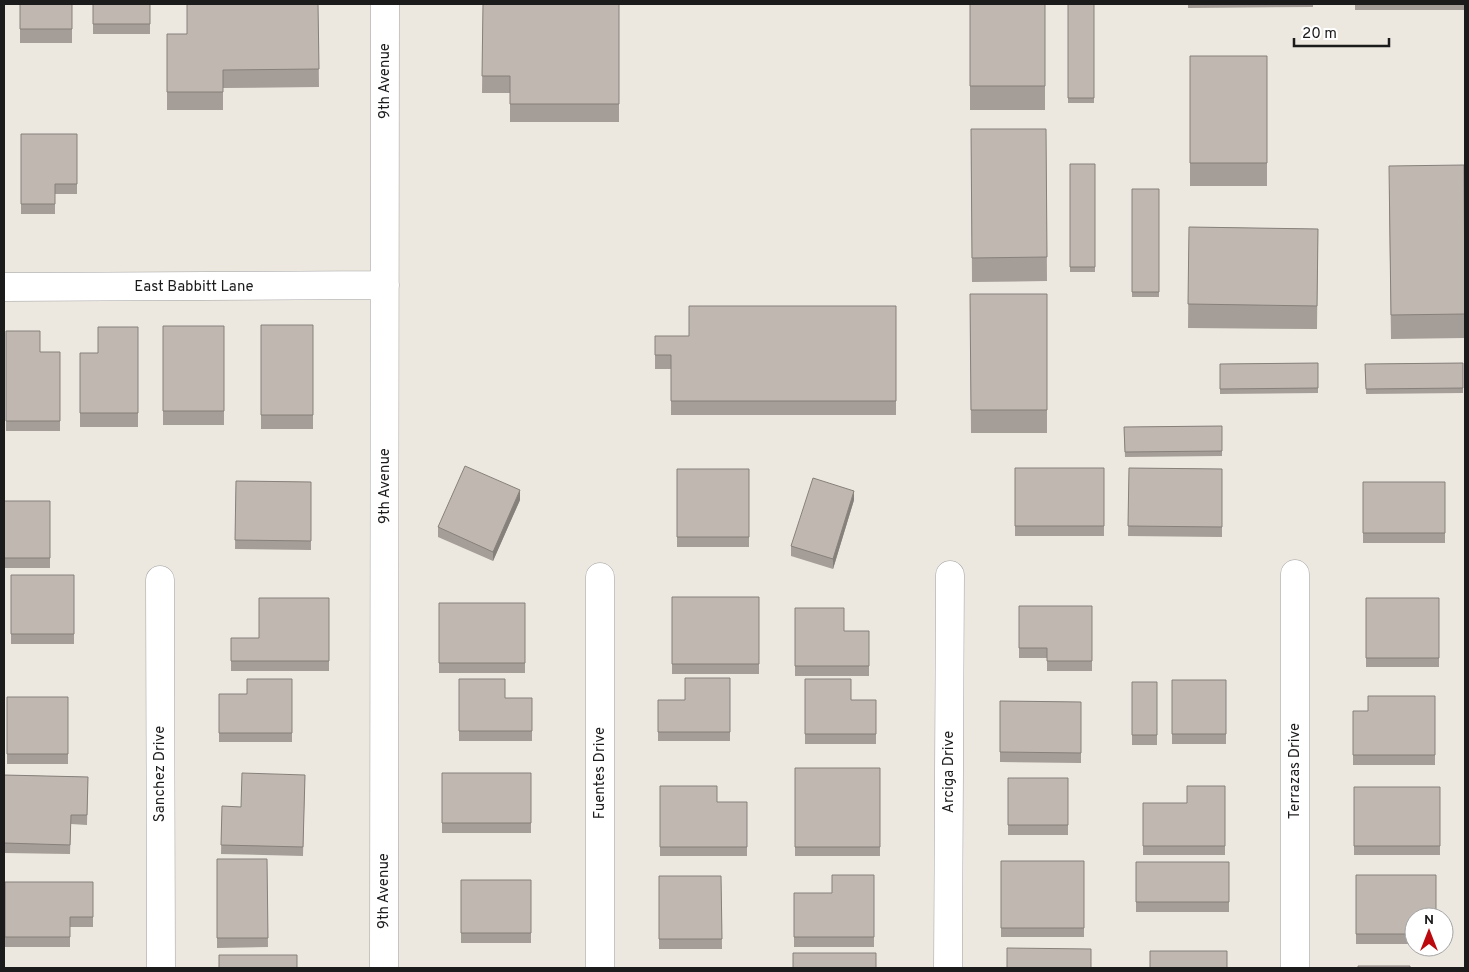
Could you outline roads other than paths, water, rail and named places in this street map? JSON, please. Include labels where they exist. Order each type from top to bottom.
[{"type":"street","name":"9th Avenue","points":[[384,4],[384,968]]},
{"type":"street","name":"East Babbitt Lane","points":[[4,287],[384,285]]},
{"type":"street","name":"Terrazas Drive","points":[[1295,574],[1295,968]]},
{"type":"street","name":"Arciga Drive","points":[[948,968],[950,576]]},
{"type":"street","name":"Fuentes Drive","points":[[600,577],[600,968]]},
{"type":"street","name":"Sanchez Drive","points":[[160,580],[161,968]]}]
